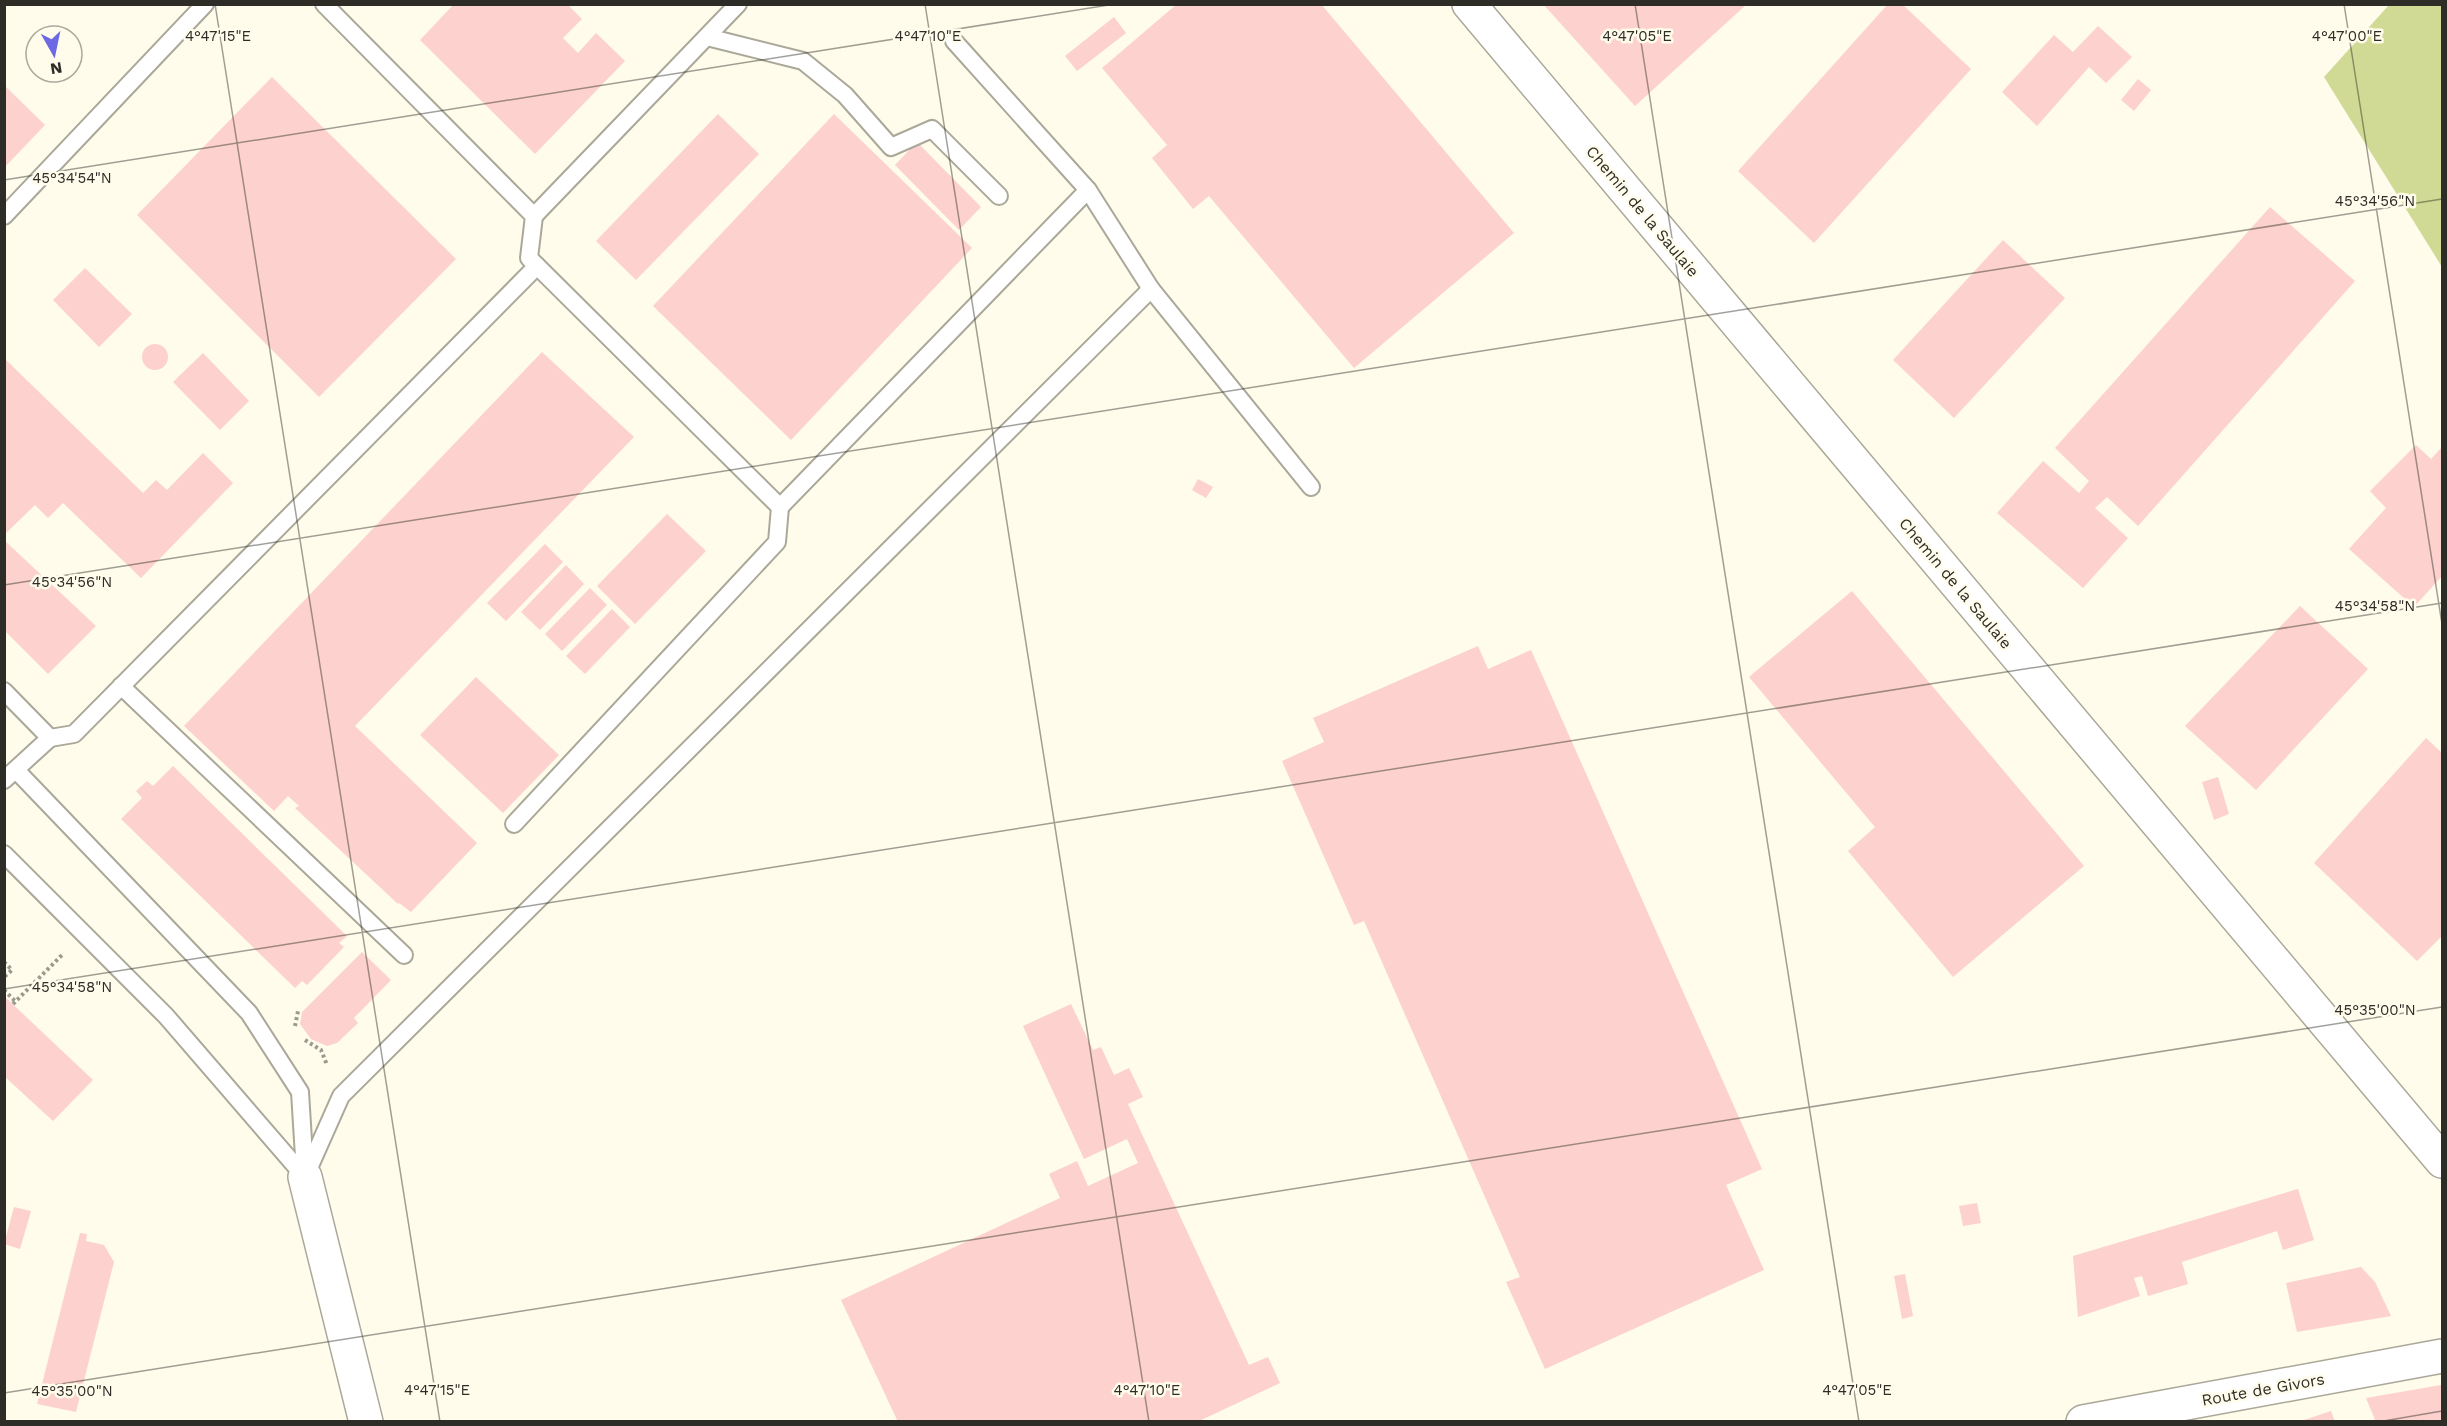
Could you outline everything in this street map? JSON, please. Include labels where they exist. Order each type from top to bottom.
[{"type":"street","name":"Chemin de la Saulaie","points":[[1469,4],[2442,1161]]},
{"type":"street","points":[[305,1177],[366,1422]]},
{"type":"street","name":"Route de Givors","points":[[2083,1422],[2442,1356]]},
{"type":"lane","points":[[4,216],[205,4]]},
{"type":"lane","points":[[324,4],[534,216]]},
{"type":"lane","points":[[738,4],[534,216],[529,258],[780,507]]},
{"type":"lane","points":[[707,37],[803,61],[845,95],[891,147],[932,129],[999,196]]},
{"type":"lane","points":[[954,41],[1088,190],[1150,290],[1311,488]]},
{"type":"lane","points":[[514,824],[777,542],[780,507],[1088,190]]},
{"type":"lane","points":[[305,1177],[300,1092],[249,1013],[10,775],[50,738],[74,734],[537,266]]},
{"type":"lane","points":[[305,1177],[341,1096],[1150,290]]},
{"type":"lane","points":[[122,686],[404,955]]},
{"type":"lane","points":[[4,691],[50,738]]},
{"type":"lane","points":[[4,854],[166,1016],[305,1177]]},
{"type":"path","points":[[4,962],[12,970],[4,977]]},
{"type":"path","points":[[4,990],[16,1002]]},
{"type":"green space","points":[[2389,5],[2442,5],[2442,267],[2324,77]]},
{"type":"building","points":[[454,4],[567,4],[582,19],[563,38],[578,53],[596,33],[625,61],[535,154],[420,40]]},
{"type":"building","points":[[1177,4],[1321,4],[1514,233],[1354,368],[1209,196],[1193,209],[1152,158],[1167,145],[1102,68]]},
{"type":"building","points":[[1543,4],[1747,4],[1635,106]]},
{"type":"building","points":[[1888,4],[1902,4],[1971,69],[1814,243],[1738,171]]},
{"type":"building","points":[[1114,17],[1126,33],[1077,71],[1065,56]]},
{"type":"building","points":[[2098,26],[2132,57],[2106,83],[2089,67],[2037,126],[2002,92],[2054,35],[2073,52]]},
{"type":"building","points":[[272,77],[456,259],[319,397],[137,215]]},
{"type":"building","points":[[2138,79],[2151,90],[2134,111],[2121,100]]},
{"type":"building","points":[[4,85],[45,125],[4,168]]},
{"type":"building","points":[[718,114],[759,154],[636,280],[596,241]]},
{"type":"building","points":[[834,114],[972,248],[791,440],[653,306]]},
{"type":"building","points":[[917,142],[981,207],[959,230],[895,165]]},
{"type":"building","points":[[2270,207],[2355,281],[2138,526],[2107,497],[2095,508],[2128,538],[2083,588],[1997,513],[2043,461],[2079,493],[2089,481],[2055,448]]},
{"type":"building","points":[[2003,240],[2065,298],[1954,418],[1893,360]]},
{"type":"building","points":[[85,268],[132,314],[99,347],[53,300]]},
{"type":"building","points":[[155,344],[164,348],[168,357],[164,366],[155,370],[146,366],[142,357],[146,348]]},
{"type":"building","points":[[542,352],[634,437],[355,726],[477,843],[411,912],[398,904],[295,808],[299,806],[288,796],[274,811],[184,726]]},
{"type":"building","points":[[203,353],[249,401],[220,430],[173,382]]},
{"type":"building","points":[[4,358],[143,493],[156,480],[167,490],[203,453],[233,483],[141,578],[63,503],[48,518],[35,505],[4,535]]},
{"type":"building","points":[[2416,445],[2431,459],[2442,447],[2442,576],[2414,607],[2349,549],[2386,508],[2370,491]]},
{"type":"building","points":[[1198,479],[1213,487],[1206,498],[1192,490]]},
{"type":"building","points":[[667,514],[706,551],[635,624],[597,586]]},
{"type":"building","points":[[4,540],[96,626],[48,674],[4,630]]},
{"type":"building","points":[[545,544],[563,562],[506,621],[487,603]]},
{"type":"building","points":[[566,565],[584,584],[540,630],[521,612]]},
{"type":"building","points":[[590,588],[607,605],[562,651],[545,634]]},
{"type":"building","points":[[1852,591],[2084,866],[1953,977],[1848,851],[1875,827],[1749,677]]},
{"type":"building","points":[[2300,606],[2368,669],[2256,790],[2185,726]]},
{"type":"building","points":[[612,609],[630,627],[585,674],[566,656]]},
{"type":"building","points":[[1478,646],[1488,669],[1531,650],[1762,1169],[1726,1185],[1764,1270],[1545,1369],[1506,1282],[1520,1277],[1364,921],[1354,925],[1282,761],[1324,742],[1313,718]]},
{"type":"building","points":[[476,677],[559,755],[503,813],[420,735]]},
{"type":"building","points":[[2426,738],[2442,753],[2442,936],[2417,961],[2314,863]]},
{"type":"building","points":[[173,766],[347,936],[339,943],[344,947],[307,985],[302,981],[295,988],[121,819],[142,798],[136,791],[147,781],[153,786]]},
{"type":"building","points":[[2218,777],[2229,814],[2214,820],[2202,782]]},
{"type":"building","points":[[362,952],[391,980],[354,1018],[358,1023],[337,1043],[327,1046],[311,1039],[300,1024],[302,1012]]},
{"type":"building","points":[[4,996],[93,1080],[53,1121],[4,1076]]},
{"type":"building","points":[[1071,1004],[1093,1050],[1101,1047],[1114,1075],[1129,1068],[1143,1097],[1128,1104],[1249,1365],[1268,1357],[1280,1383],[1197,1422],[898,1422],[841,1300],[1060,1198],[1049,1174],[1077,1161],[1088,1186],[1138,1163],[1127,1139],[1084,1159],[1023,1026]]},
{"type":"building","points":[[2298,1189],[2314,1240],[2283,1250],[2277,1231],[2182,1262],[2188,1284],[2148,1296],[2142,1276],[2134,1278],[2140,1296],[2078,1317],[2073,1256]]},
{"type":"building","points":[[1977,1203],[1981,1223],[1963,1226],[1959,1206]]},
{"type":"building","points":[[14,1207],[31,1211],[20,1249],[4,1244]]},
{"type":"building","points":[[80,1233],[87,1234],[86,1241],[104,1245],[114,1262],[76,1412],[37,1404]]},
{"type":"building","points":[[2361,1267],[2375,1282],[2391,1316],[2297,1332],[2286,1283]]},
{"type":"building","points":[[1905,1274],[1913,1316],[1902,1319],[1894,1276]]},
{"type":"building","points":[[2441,1385],[2442,1422],[2376,1422],[2366,1398]]},
{"type":"building","points":[[2331,1411],[2335,1422],[2301,1422],[2301,1421]]}]
